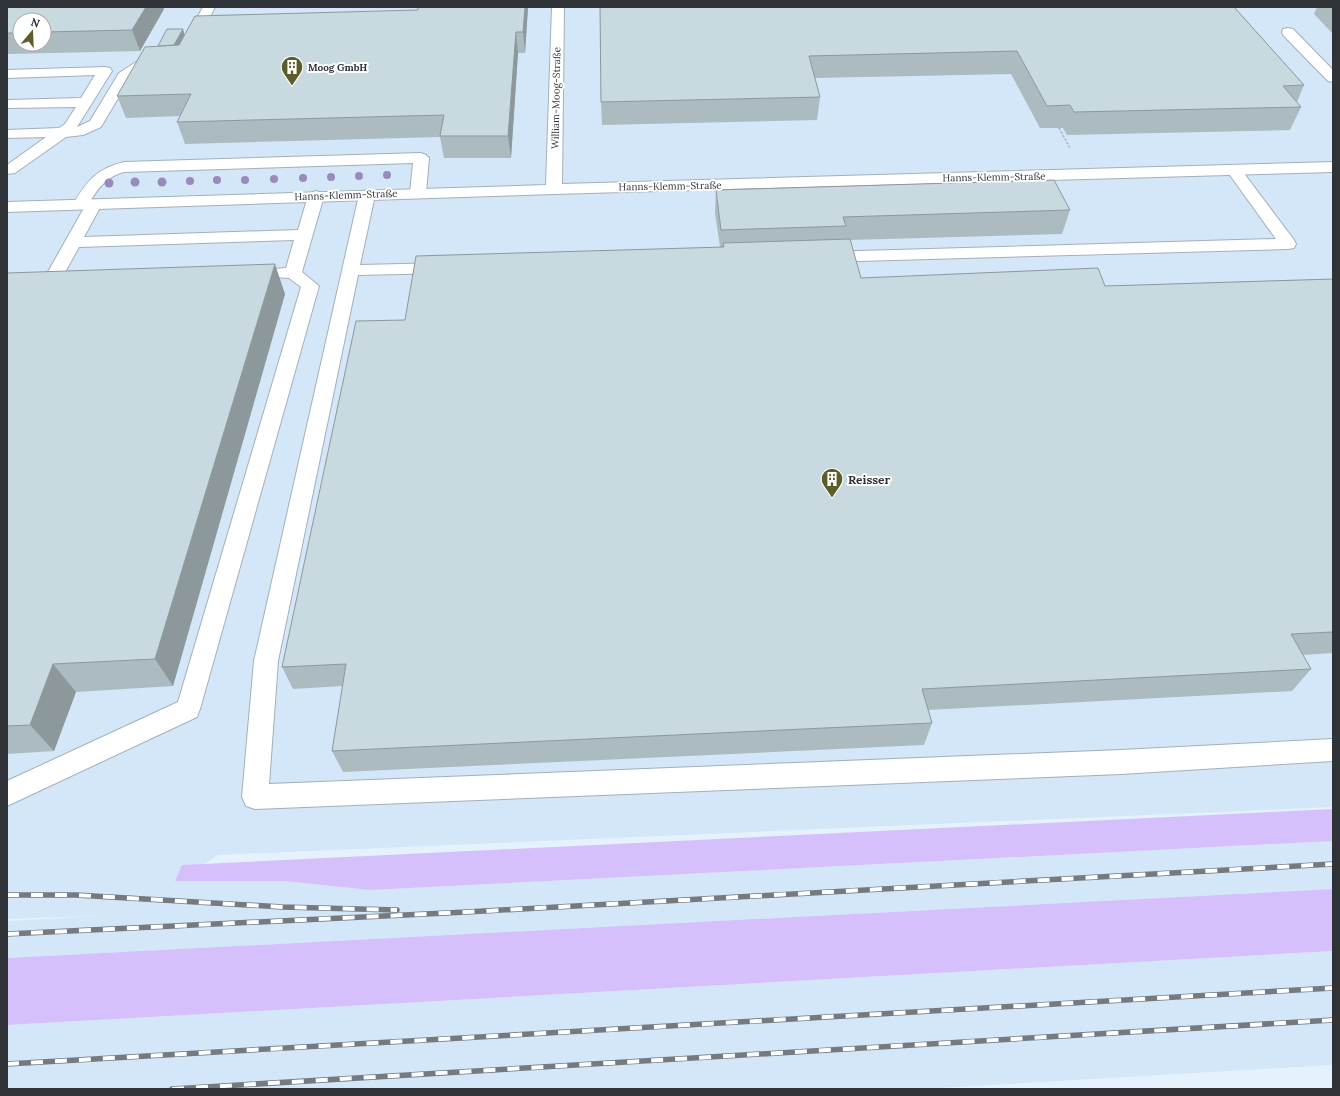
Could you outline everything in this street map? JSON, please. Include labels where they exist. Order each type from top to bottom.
[{"type":"street","points":[[7,134],[78,132],[96,124],[124,76],[136,67],[153,62],[179,58],[197,31],[209,7]]},
{"type":"street","name":"William-Moog-Straße","points":[[554,189],[558,7]]},
{"type":"street","points":[[197,31],[212,31]]},
{"type":"street","points":[[1288,32],[1333,78]]},
{"type":"street","points":[[7,74],[105,71],[70,127],[8,172]]},
{"type":"street","points":[[7,104],[86,102]]},
{"type":"street","points":[[93,278],[53,279],[74,242],[88,204],[93,185],[100,178],[116,168],[422,158],[418,193]]},
{"type":"street","name":"Hanns-Klemm-Straße","points":[[7,207],[316,196],[1235,171],[1333,167]]},
{"type":"street","points":[[811,258],[1288,244],[1235,171]]},
{"type":"street","points":[[367,195],[266,661],[255,797],[1121,762],[1333,750]]},
{"type":"street","points":[[293,273],[316,196]]},
{"type":"street","points":[[74,242],[304,235]]},
{"type":"street","points":[[350,270],[462,267]]},
{"type":"street","points":[[7,794],[188,710],[310,286],[293,273],[261,274]]},
{"type":"shaded area","points":[[7,7],[1333,7],[1333,807],[218,855],[176,881],[284,881],[370,890],[1333,841],[1333,889],[7,958],[7,921],[101,916],[7,919]]},
{"type":"shaded area","points":[[1333,809],[1333,841],[370,890],[284,881],[175,881],[182,865]]},
{"type":"shaded area","points":[[1333,889],[1333,951],[7,1025],[7,958]]},
{"type":"shaded area","points":[[1333,951],[1333,1065],[922,1089],[7,1089],[7,1025]]},
{"type":"building","points":[[7,7],[146,7],[132,30],[52,32],[52,12],[12,12],[12,33],[7,33]]},
{"type":"building","points":[[418,7],[525,7],[523,32],[516,32],[508,136],[440,136],[444,115],[177,122],[191,94],[117,96],[145,47],[179,45],[195,16],[418,10]]},
{"type":"building","points":[[600,7],[1234,7],[1304,85],[1283,86],[1301,107],[1074,112],[1070,105],[1047,106],[1017,51],[809,56],[820,97],[601,102]]},
{"type":"building","points":[[167,29],[183,29],[174,45],[158,46]]},
{"type":"building","points":[[1054,180],[1070,210],[843,217],[846,226],[721,230],[716,190]]},
{"type":"building","name":"Reisser","points":[[850,239],[861,278],[1098,268],[1105,286],[1333,279],[1333,632],[1291,634],[1311,669],[922,689],[932,723],[332,751],[346,664],[282,667],[356,321],[405,320],[416,256],[724,247],[723,243]]},
{"type":"building","points":[[275,264],[155,659],[53,664],[30,725],[7,726],[7,273]]},
{"type":"railway","points":[[7,934],[467,912],[1333,864]]},
{"type":"railway","points":[[7,895],[76,895],[282,907],[397,910]]},
{"type":"railway","points":[[7,1064],[1333,988]]},
{"type":"railway","points":[[172,1089],[1333,1020]]},
{"type":"place","name":"Moog GmbH","points":[[292,86]]},
{"type":"place","name":"Reisser","points":[[832,498]]}]
